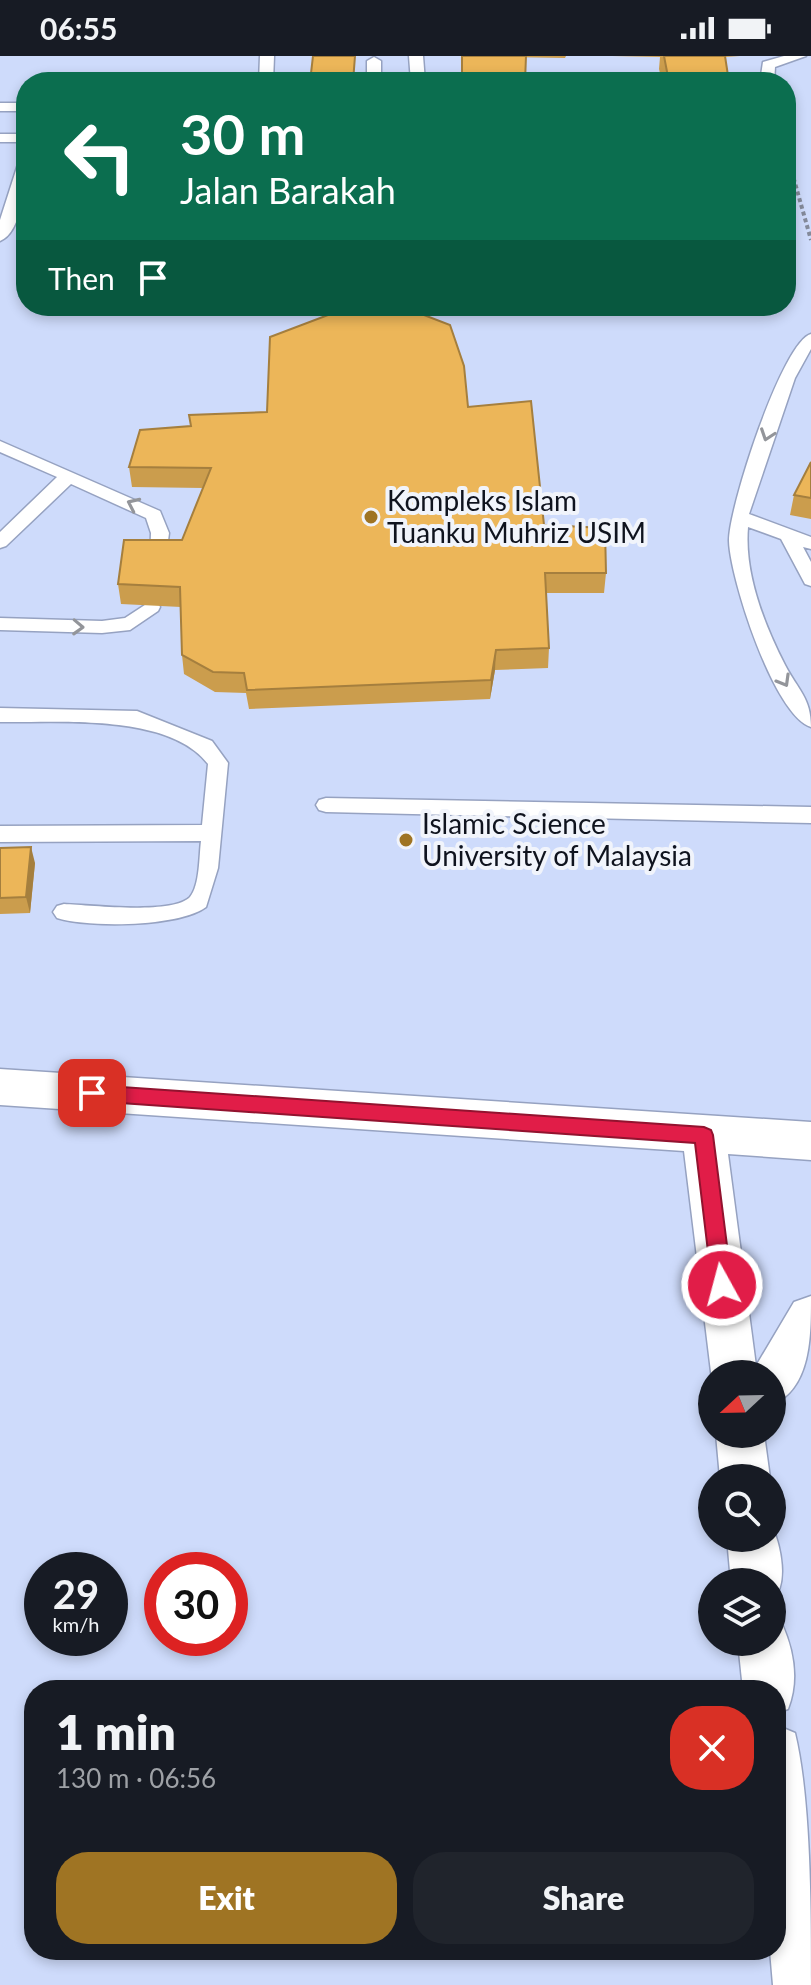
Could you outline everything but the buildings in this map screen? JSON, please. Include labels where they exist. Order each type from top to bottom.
[{"type":"street","points":[[0,1087],[811,1141]]},
{"type":"street","points":[[704,1135],[731,1360]]},
{"type":"street","points":[[786,1360],[811,1317]]},
{"type":"street","points":[[765,1656],[768,1680]]},
{"type":"street","points":[[786,1826],[804,1959]]},
{"type":"lane","points":[[768,72],[768,65],[799,56]]},
{"type":"lane","points":[[374,61],[374,72]]},
{"type":"lane","points":[[0,236],[16,197]]},
{"type":"lane","points":[[811,339],[785,384],[739,517],[740,557],[761,636],[797,703],[811,720]]},
{"type":"lane","points":[[785,384],[811,377]]},
{"type":"lane","points":[[0,446],[154,515],[160,533],[159,560]]},
{"type":"lane","points":[[0,542],[69,476]]},
{"type":"lane","points":[[739,517],[790,538],[811,543]]},
{"type":"lane","points":[[790,538],[811,580]]},
{"type":"lane","points":[[0,624],[102,627],[130,624],[151,607]]},
{"type":"lane","points":[[0,715],[137,718],[205,746],[218,763],[212,833],[202,896],[190,909],[171,914],[64,912]]},
{"type":"lane","points":[[326,805],[811,815]]},
{"type":"lane","points":[[0,834],[212,833]]},
{"type":"path","points":[[796,187],[811,240]]},
{"type":"path","points":[[353,321],[355,316]]},
{"type":"shaded area","name":"Islamic Science University of Malaysia","points":[[0,56],[811,56],[811,1985],[0,1985]]},
{"type":"place","name":"Kompleks Islam Tuanku Muhriz USIM","points":[[371,517]]},
{"type":"place","name":"Islamic Science University of Malaysia","points":[[406,840]]},
{"type":"route","points":[[92,1093],[704,1135],[722,1285]]}]
